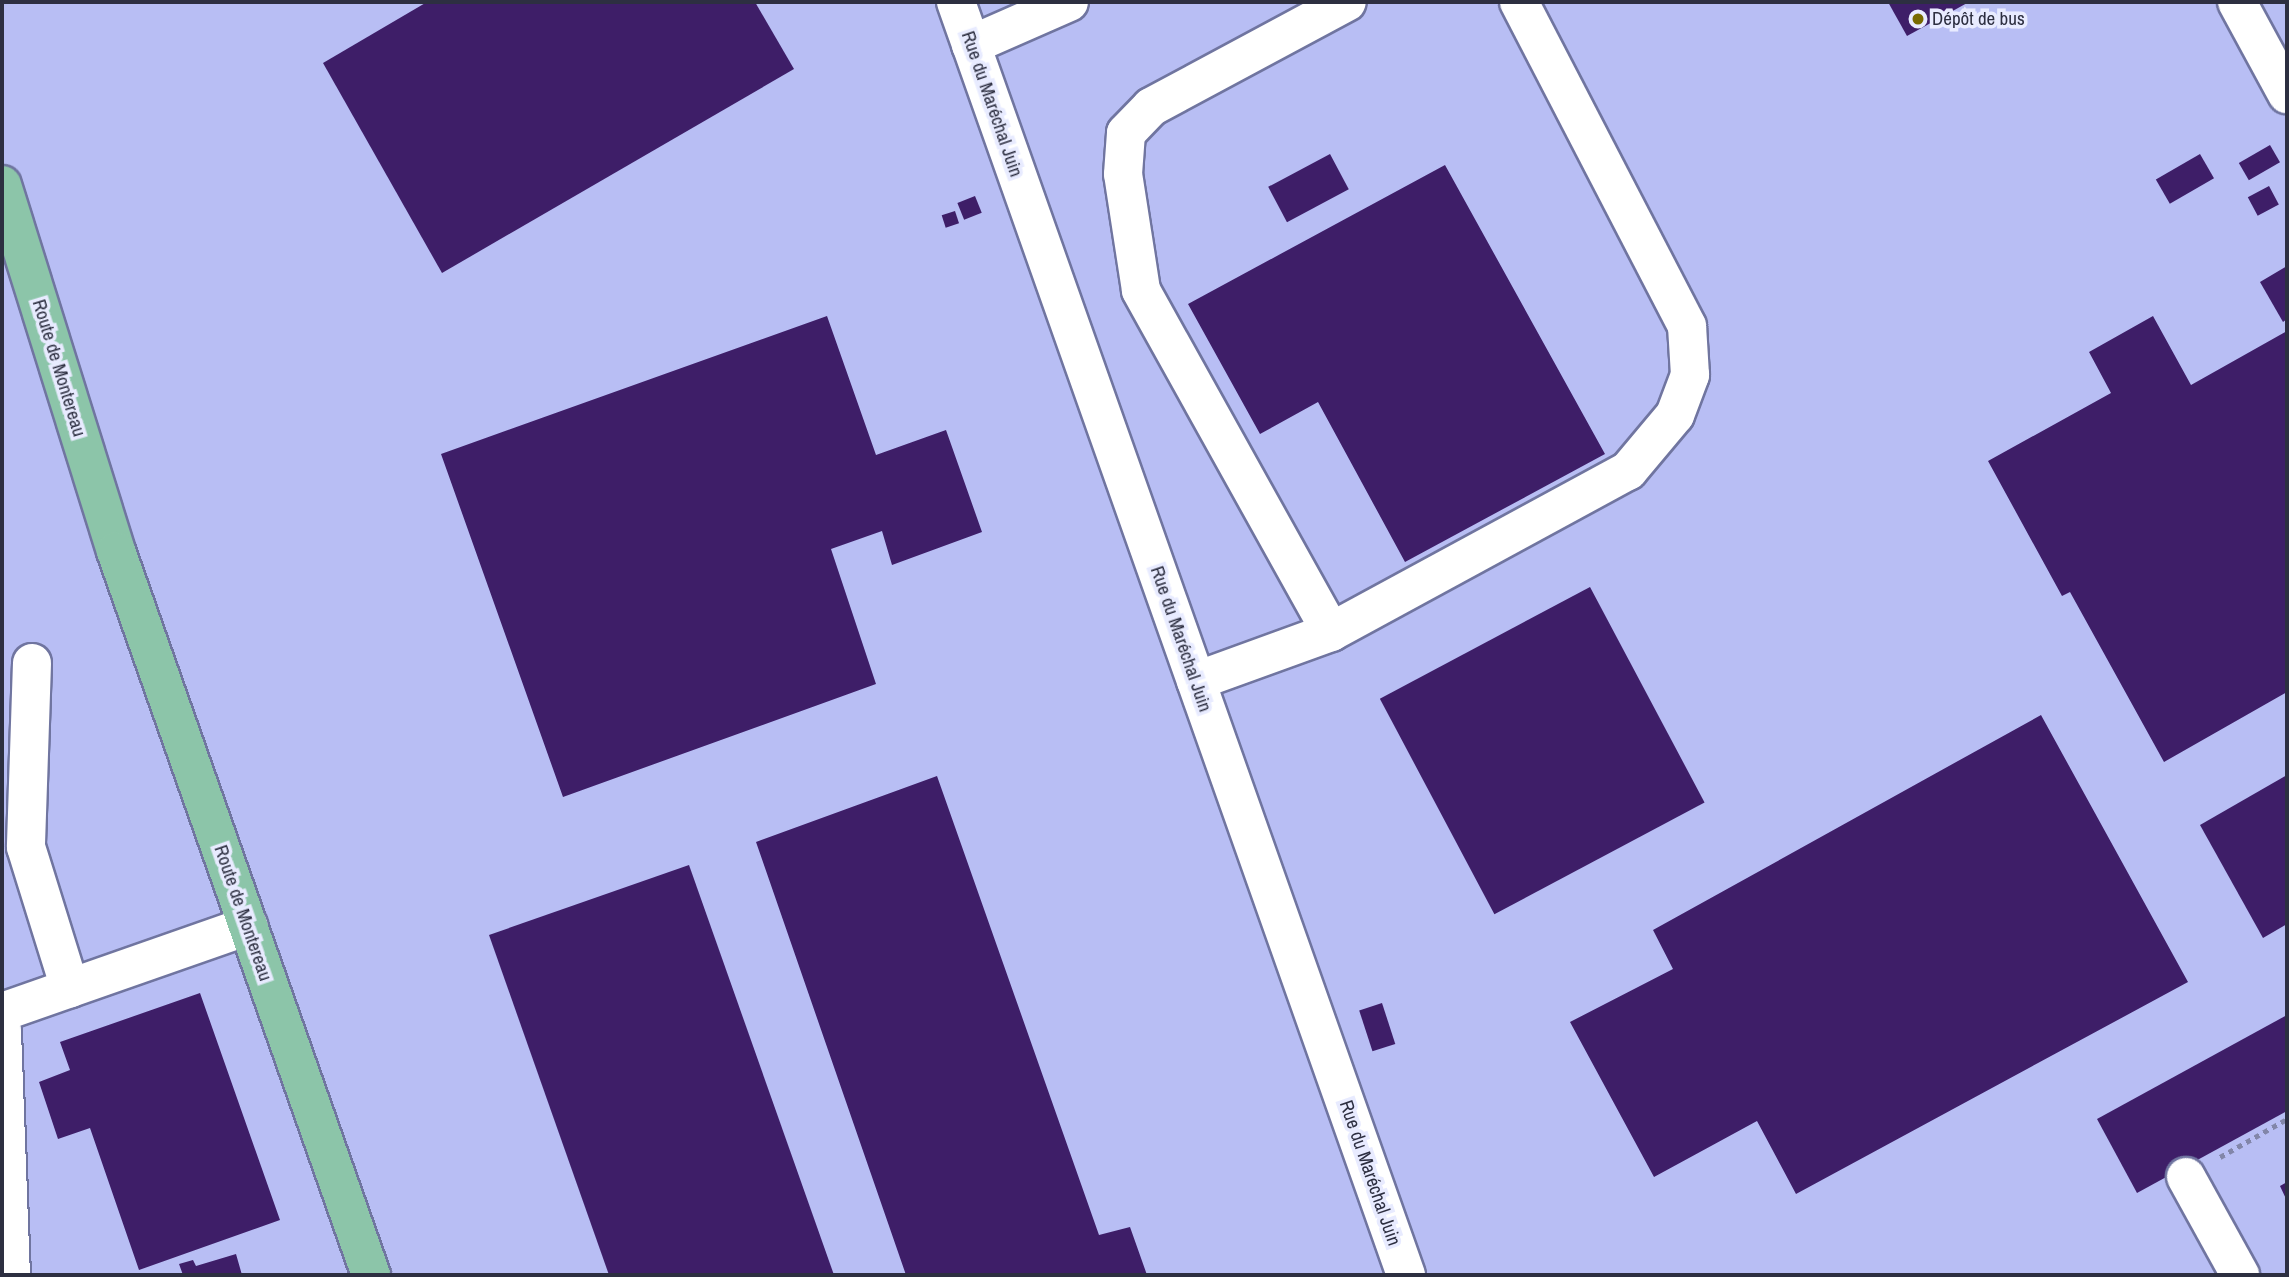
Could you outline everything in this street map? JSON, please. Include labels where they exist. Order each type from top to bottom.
[{"type":"main road","name":"Route de Montereau","points":[[2,185],[116,551],[370,1275]]},
{"type":"main road","name":"Route de Montereau","points":[[2,265],[116,551]]},
{"type":"street","name":"Rue du Maréchal Juin","points":[[956,2],[1406,1275]]},
{"type":"street","points":[[971,45],[1069,2]]},
{"type":"street","points":[[1331,632],[1141,289],[1123,174],[1126,133],[1151,107],[1348,2]]},
{"type":"street","points":[[1196,681],[1331,632],[1629,471],[1675,415],[1690,376],[1687,326],[1519,2]]},
{"type":"street","points":[[2237,2],[2287,94]]},
{"type":"street","points":[[32,663],[26,847],[70,988]]},
{"type":"street","points":[[2,1012],[248,926]]},
{"type":"street","points":[[2,1031],[11,1275]]},
{"type":"street","points":[[2186,1177],[2240,1275]]},
{"type":"path","points":[[2186,1177],[2287,1119]]},
{"type":"shaded area","points":[[2,2],[2287,2],[2287,1275],[2,1275]]},
{"type":"building","points":[[427,2],[755,2],[794,69],[442,273],[323,63]]},
{"type":"building","name":"Dépôt de bus","points":[[1888,2],[1969,2],[1907,36]]},
{"type":"building","points":[[2270,145],[2280,162],[2249,180],[2239,163]]},
{"type":"building","points":[[1330,154],[1349,189],[1287,222],[1268,187]]},
{"type":"building","points":[[2200,154],[2214,178],[2170,204],[2156,180]]},
{"type":"building","points":[[1445,165],[1605,454],[1405,562],[1318,402],[1260,434],[1188,304]]},
{"type":"building","points":[[2269,186],[2279,205],[2258,216],[2248,197]]},
{"type":"building","points":[[975,196],[982,213],[964,220],[957,203]]},
{"type":"building","points":[[955,211],[959,223],[946,228],[942,215]]},
{"type":"building","points":[[2287,266],[2287,319],[2283,322],[2260,282]]},
{"type":"building","points":[[827,316],[876,455],[946,430],[982,532],[892,565],[882,531],[831,549],[876,684],[563,797],[441,454]]},
{"type":"building","points":[[2153,316],[2191,385],[2287,331],[2287,692],[2164,762],[2070,592],[2062,596],[1988,461],[2111,393],[2089,352]]},
{"type":"building","points":[[1590,587],[1705,802],[1494,914],[1380,699]]},
{"type":"building","points":[[2041,715],[2188,982],[1796,1194],[1757,1121],[1654,1177],[1570,1022],[1673,969],[1653,930]]},
{"type":"building","points":[[2287,775],[2287,924],[2263,938],[2200,825]]},
{"type":"building","points":[[937,776],[1099,1235],[1130,1227],[1147,1275],[906,1275],[756,842]]},
{"type":"building","points":[[689,865],[834,1275],[609,1275],[489,935]]},
{"type":"building","points":[[200,993],[280,1220],[139,1270],[90,1128],[58,1139],[39,1082],[70,1070],[60,1042]]},
{"type":"building","points":[[1382,1003],[1395,1044],[1372,1051],[1359,1010]]},
{"type":"building","points":[[2287,1015],[2287,1111],[2137,1193],[2097,1119]]},
{"type":"building","points":[[2287,1182],[2287,1201],[2280,1186]]},
{"type":"building","points":[[236,1254],[242,1275],[183,1275],[179,1264],[193,1260],[196,1266]]},
{"type":"place","name":"Dépôt de bus","points":[[1918,19]]}]
